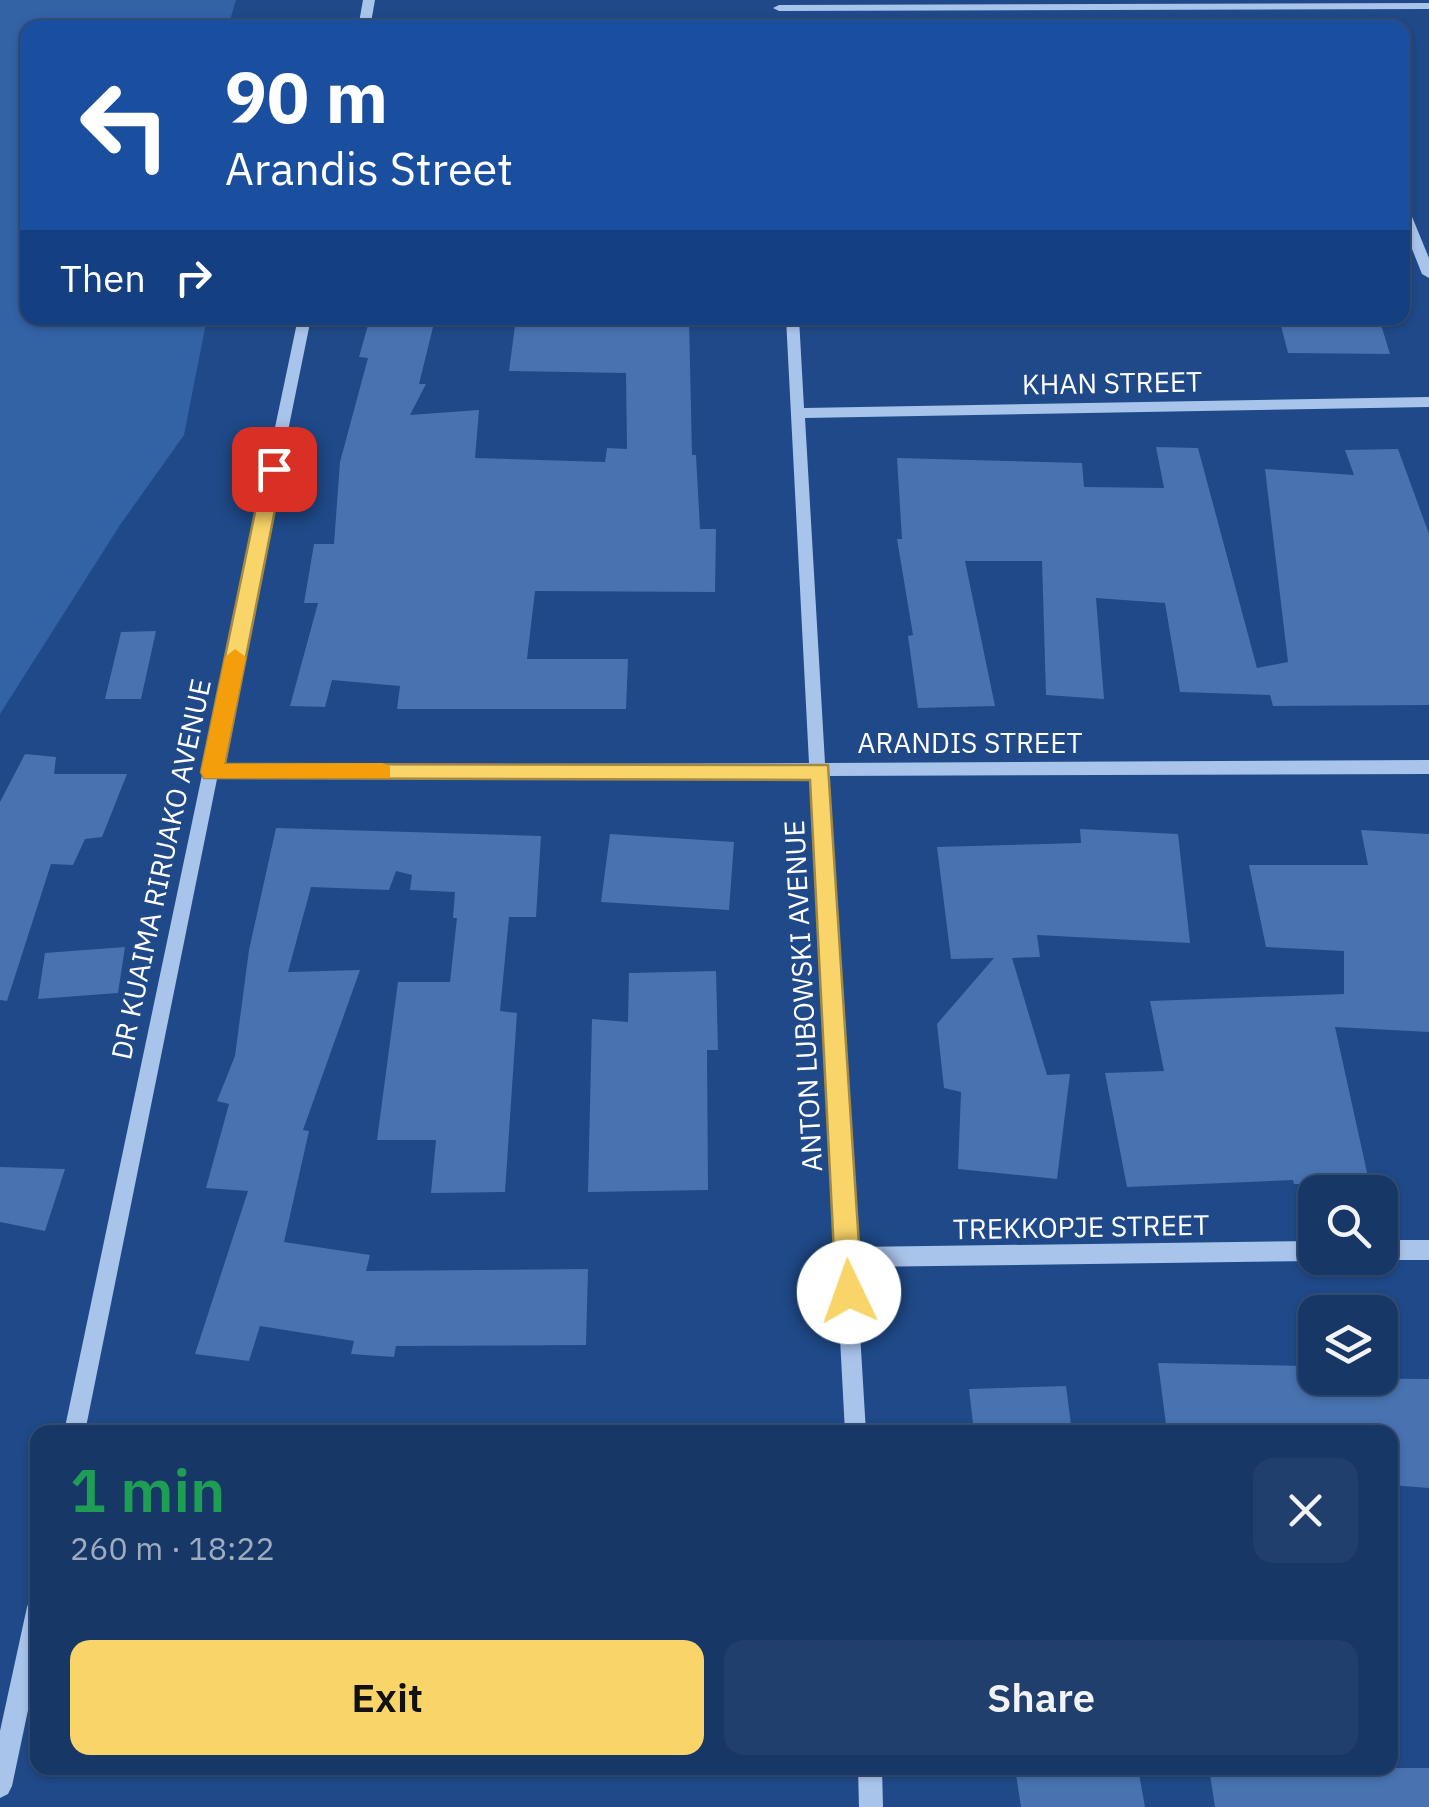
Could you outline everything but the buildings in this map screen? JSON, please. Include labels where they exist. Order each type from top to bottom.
[{"type":"street","points":[[779,4],[1429,6]]},
{"type":"street","points":[[1410,228],[1429,274]]},
{"type":"street","name":"DR KUAIMA RIRUAKO AVENUE","points":[[75,1425],[303,325]]},
{"type":"street","name":"ANTON LUBOWSKI AVENUE","points":[[792,325],[821,771],[855,1425]]},
{"type":"street","name":"KHAN STREET","points":[[796,414],[1429,402]]},
{"type":"street","name":"ARANDIS STREET","points":[[212,772],[1429,767]]},
{"type":"street","points":[[1398,1250],[1429,1250]]},
{"type":"street","name":"TREKKOPJE STREET","points":[[848,1257],[1298,1251]]},
{"type":"street","points":[[0,1786],[30,1645]]},
{"type":"street","points":[[870,1775],[871,1807]]},
{"type":"shaded area","points":[[0,0],[236,0],[230,20],[20,20],[20,325],[206,325],[184,435],[120,525],[0,714]]},
{"type":"slow traffic","points":[[235,657],[212,772],[382,772]]},
{"type":"route","points":[[274,469],[212,772],[821,771],[849,1292]]}]
